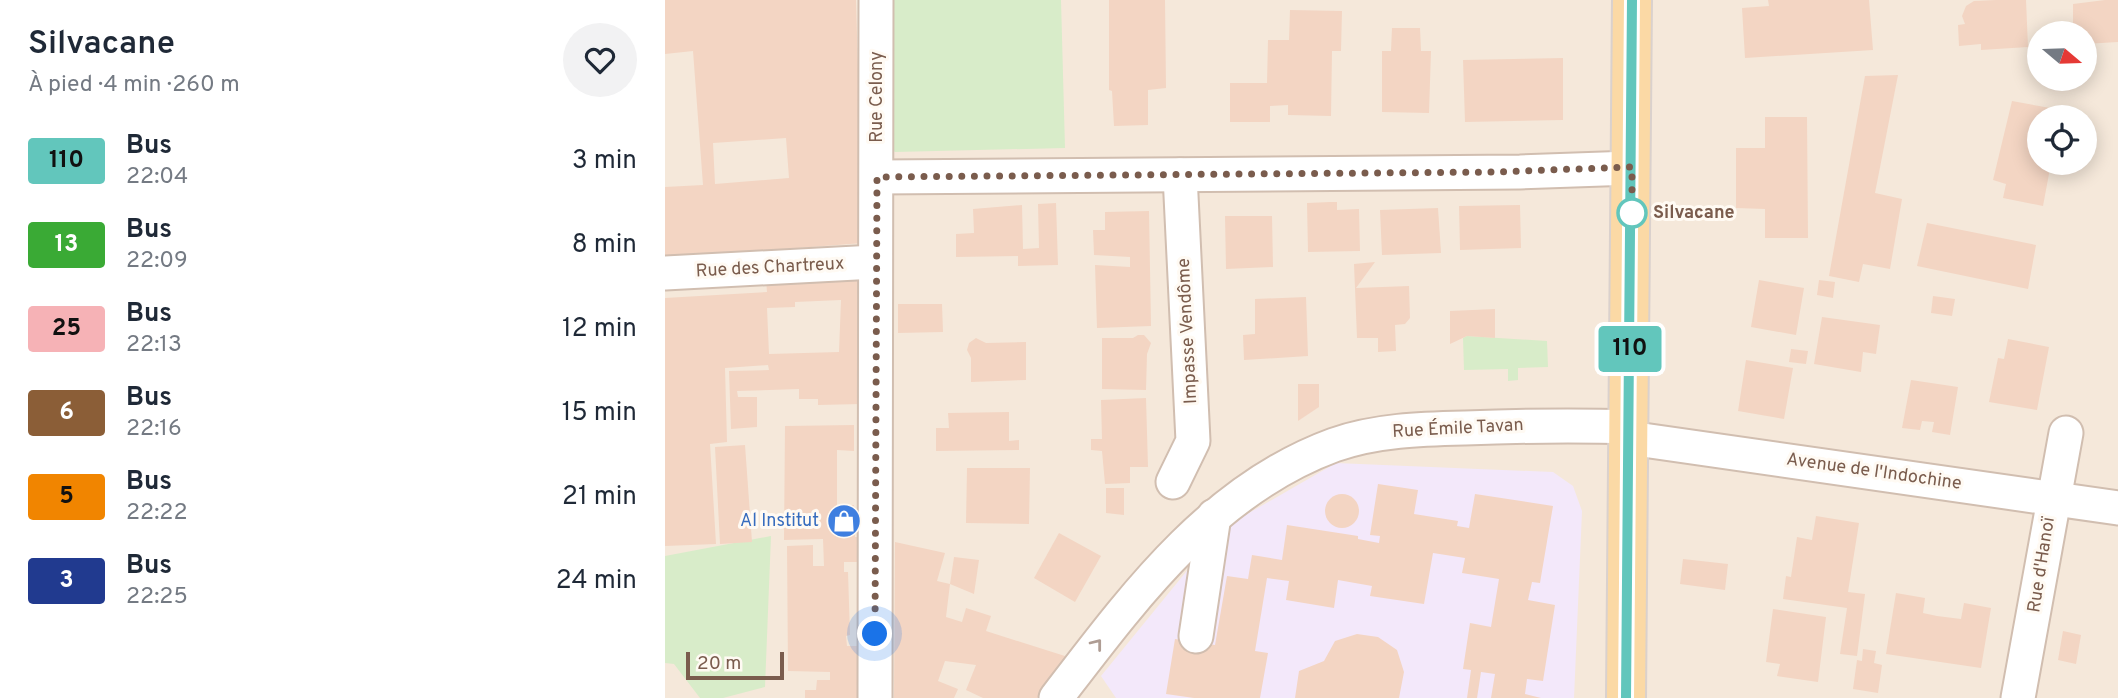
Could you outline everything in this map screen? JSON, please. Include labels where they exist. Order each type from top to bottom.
[{"type":"main road","points":[[1626,698],[1632,0]]},
{"type":"street","name":"Rue Celony","points":[[875,698],[876,0]]},
{"type":"street","points":[[877,177],[1632,167]]},
{"type":"street","name":"Impasse Vendôme","points":[[1173,482],[1193,441],[1180,175]]},
{"type":"street","name":"Rue des Chartreux","points":[[665,273],[875,262]]},
{"type":"street","name":"Rue Émile Tavan","points":[[1055,698],[1143,586],[1214,516],[1303,459],[1335,445],[1378,434],[1554,424],[1630,432]]},
{"type":"street","name":"Avenue de l'Indochine","points":[[1630,432],[2118,508]]},
{"type":"street","name":"Rue d'Hanoï","points":[[2018,698],[2042,574],[2052,497],[2066,433]]},
{"type":"street","points":[[1196,636],[1214,516]]},
{"type":"shaded area","points":[[665,0],[2118,0],[2118,698],[665,698]]},
{"type":"shaded area","points":[[1336,463],[1553,472],[1573,486],[1582,511],[1574,698],[1116,698],[1101,676],[1221,529]]},
{"type":"green space","points":[[888,0],[1061,0],[1065,148],[895,152],[890,148]]},
{"type":"green space","points":[[1467,336],[1547,341],[1548,367],[1518,368],[1518,380],[1508,381],[1508,369],[1464,370],[1463,338]]},
{"type":"green space","points":[[771,536],[765,687],[723,698],[700,698],[674,664],[665,663],[665,556]]},
{"type":"building","points":[[665,0],[856,0],[863,243],[665,258],[665,187],[703,185],[693,51],[665,54]],"holes":[[[786,138],[789,178],[715,184],[713,143]]]},
{"type":"building","points":[[1109,0],[1165,0],[1166,88],[1148,90],[1148,125],[1114,126],[1112,91],[1109,90]]},
{"type":"building","points":[[1768,0],[1869,0],[1873,50],[1745,58],[1742,8],[1769,6]]},
{"type":"building","points":[[2026,0],[2027,47],[1981,50],[1981,44],[1959,46],[1958,25],[1965,24],[1962,16],[1966,6],[1974,1]]},
{"type":"building","points":[[2118,0],[2118,42],[2097,43],[2097,21],[2073,21],[2073,4]]},
{"type":"building","points":[[1290,10],[1342,11],[1341,51],[1332,51],[1331,116],[1288,115],[1288,105],[1270,106],[1270,122],[1230,122],[1230,83],[1267,83],[1268,40],[1289,40]]},
{"type":"building","points":[[1392,28],[1420,28],[1421,51],[1431,51],[1429,113],[1382,112],[1382,51],[1391,51]]},
{"type":"building","points":[[1563,58],[1563,120],[1465,122],[1463,60]]},
{"type":"building","points":[[1898,75],[1875,193],[1902,199],[1890,269],[1863,264],[1859,282],[1829,276],[1865,76]]},
{"type":"building","points":[[2012,101],[2034,105],[2027,105],[2027,175],[2049,175],[2043,206],[2003,198],[2006,184],[1993,180]]},
{"type":"building","points":[[1765,117],[1807,117],[1808,238],[1765,238],[1765,209],[1736,208],[1736,148],[1765,148]]},
{"type":"building","points":[[1337,202],[1337,210],[1359,209],[1360,251],[1308,252],[1307,203]]},
{"type":"building","points":[[1056,203],[1058,265],[1018,266],[1018,256],[956,257],[956,234],[974,233],[973,209],[1022,205],[1023,249],[1039,248],[1038,204]]},
{"type":"building","points":[[1520,205],[1521,248],[1460,250],[1459,206]]},
{"type":"building","points":[[1438,208],[1441,253],[1382,255],[1380,210]]},
{"type":"building","points":[[1149,211],[1151,326],[1097,328],[1095,265],[1130,267],[1130,257],[1094,255],[1093,230],[1105,230],[1105,212]]},
{"type":"building","points":[[1225,216],[1272,216],[1273,267],[1226,269]]},
{"type":"building","points":[[1927,223],[2036,245],[2028,289],[1917,266]]},
{"type":"building","points":[[1375,262],[1356,288],[1409,286],[1410,318],[1405,324],[1395,325],[1396,351],[1378,352],[1378,338],[1357,338],[1354,264]]},
{"type":"building","points":[[860,275],[861,404],[818,405],[818,399],[799,399],[799,389],[737,391],[738,397],[757,397],[757,427],[731,429],[729,371],[769,370],[768,365],[725,368],[727,442],[710,444],[716,544],[665,546],[665,298],[767,292],[766,280]],"holes":[[[841,300],[839,352],[769,354],[767,308],[795,307],[795,302]]]},
{"type":"building","points":[[1759,280],[1804,288],[1796,335],[1751,327]]},
{"type":"building","points":[[1819,280],[1835,282],[1833,298],[1817,295]]},
{"type":"building","points":[[1933,296],[1955,299],[1952,316],[1931,313]]},
{"type":"building","points":[[1306,297],[1308,356],[1244,360],[1243,335],[1255,334],[1255,299]]},
{"type":"building","points":[[898,304],[942,304],[943,332],[898,333]]},
{"type":"building","points":[[1495,309],[1495,338],[1467,336],[1450,344],[1450,311]]},
{"type":"building","points":[[1822,317],[1880,325],[1876,354],[1863,352],[1861,372],[1814,364]]},
{"type":"building","points":[[1144,335],[1151,343],[1147,354],[1146,390],[1102,389],[1102,338],[1133,338]]},
{"type":"building","points":[[976,338],[986,343],[1026,342],[1026,380],[971,382],[971,358],[967,350],[969,343]]},
{"type":"building","points":[[2008,339],[2049,347],[2037,410],[1989,402],[1998,358],[2004,359]]},
{"type":"building","points":[[1791,349],[1808,351],[1806,364],[1789,362]]},
{"type":"building","points":[[1746,360],[1793,368],[1784,419],[1738,411]]},
{"type":"building","points":[[1911,380],[1958,387],[1950,435],[1932,432],[1934,422],[1922,421],[1920,430],[1902,428]]},
{"type":"building","points":[[1298,384],[1319,384],[1319,407],[1298,421]]},
{"type":"building","points":[[1146,398],[1148,467],[1130,467],[1130,483],[1105,484],[1102,451],[1091,450],[1091,439],[1102,439],[1101,400]]},
{"type":"building","points":[[1009,412],[1009,441],[1019,440],[1019,450],[936,451],[936,428],[949,428],[948,413]]},
{"type":"building","points":[[854,425],[854,451],[837,450],[837,505],[854,505],[855,537],[863,537],[863,562],[844,562],[844,572],[848,572],[850,635],[846,636],[847,646],[863,646],[863,698],[805,698],[805,690],[816,690],[817,680],[830,680],[830,672],[788,671],[787,546],[813,545],[813,566],[824,566],[823,539],[784,540],[785,426]]},
{"type":"building","points":[[745,445],[752,542],[720,544],[715,447]]},
{"type":"building","points":[[967,468],[1030,468],[1029,524],[966,523]]},
{"type":"building","points":[[1378,484],[1418,490],[1414,514],[1458,521],[1457,526],[1469,528],[1475,494],[1553,506],[1540,583],[1532,582],[1528,600],[1555,605],[1543,681],[1527,679],[1525,694],[1541,698],[1491,698],[1495,674],[1481,672],[1477,698],[1467,698],[1471,670],[1463,669],[1470,623],[1491,627],[1499,579],[1462,573],[1465,558],[1433,553],[1424,604],[1370,596],[1372,586],[1338,580],[1334,608],[1286,600],[1289,581],[1267,578],[1255,651],[1268,653],[1260,698],[1194,698],[1166,694],[1175,639],[1215,645],[1227,576],[1248,579],[1252,555],[1282,560],[1287,525],[1358,536],[1358,539],[1379,543],[1380,536],[1370,535]]},
{"type":"building","points":[[1106,488],[1124,488],[1124,515],[1106,513]]},
{"type":"building","points":[[1342,494],[1354,499],[1359,511],[1354,523],[1342,528],[1330,523],[1325,511],[1330,499]]},
{"type":"building","points":[[1816,516],[1859,523],[1848,592],[1865,594],[1857,656],[1840,654],[1847,608],[1783,599],[1786,576],[1791,577],[1797,537],[1812,540]]},
{"type":"building","points":[[1059,533],[1101,556],[1075,602],[1034,578]]},
{"type":"building","points":[[895,542],[945,553],[937,581],[950,584],[946,617],[962,622],[966,608],[991,616],[986,631],[1068,657],[1037,698],[983,698],[966,690],[976,665],[945,661],[938,681],[958,689],[954,698],[894,698]]},
{"type":"building","points":[[954,557],[979,560],[974,594],[950,584]]},
{"type":"building","points":[[1683,559],[1728,564],[1725,590],[1680,584]]},
{"type":"building","points":[[1896,593],[1925,598],[1923,613],[1937,616],[1961,619],[1964,603],[1991,608],[1981,668],[1886,654]]},
{"type":"building","points":[[1773,609],[1826,617],[1818,682],[1777,676],[1780,664],[1766,662]]},
{"type":"building","points":[[2063,631],[2081,635],[2076,664],[2058,660]]},
{"type":"building","points":[[1357,634],[1378,637],[1397,650],[1404,672],[1399,698],[1295,698],[1299,671],[1324,661],[1335,641]]},
{"type":"building","points":[[1863,649],[1876,651],[1874,663],[1882,665],[1878,693],[1853,689],[1857,660],[1862,661]]},
{"type":"bus line","name":"110","points":[[1626,698],[1632,251],[1632,0]]},
{"type":"place","name":"Silvacane","points":[[1632,213]]},
{"type":"place","name":"Al Institut","points":[[844,521]]},
{"type":"route","points":[[875,634],[877,177],[1494,172],[1632,167],[1632,213]]}]
